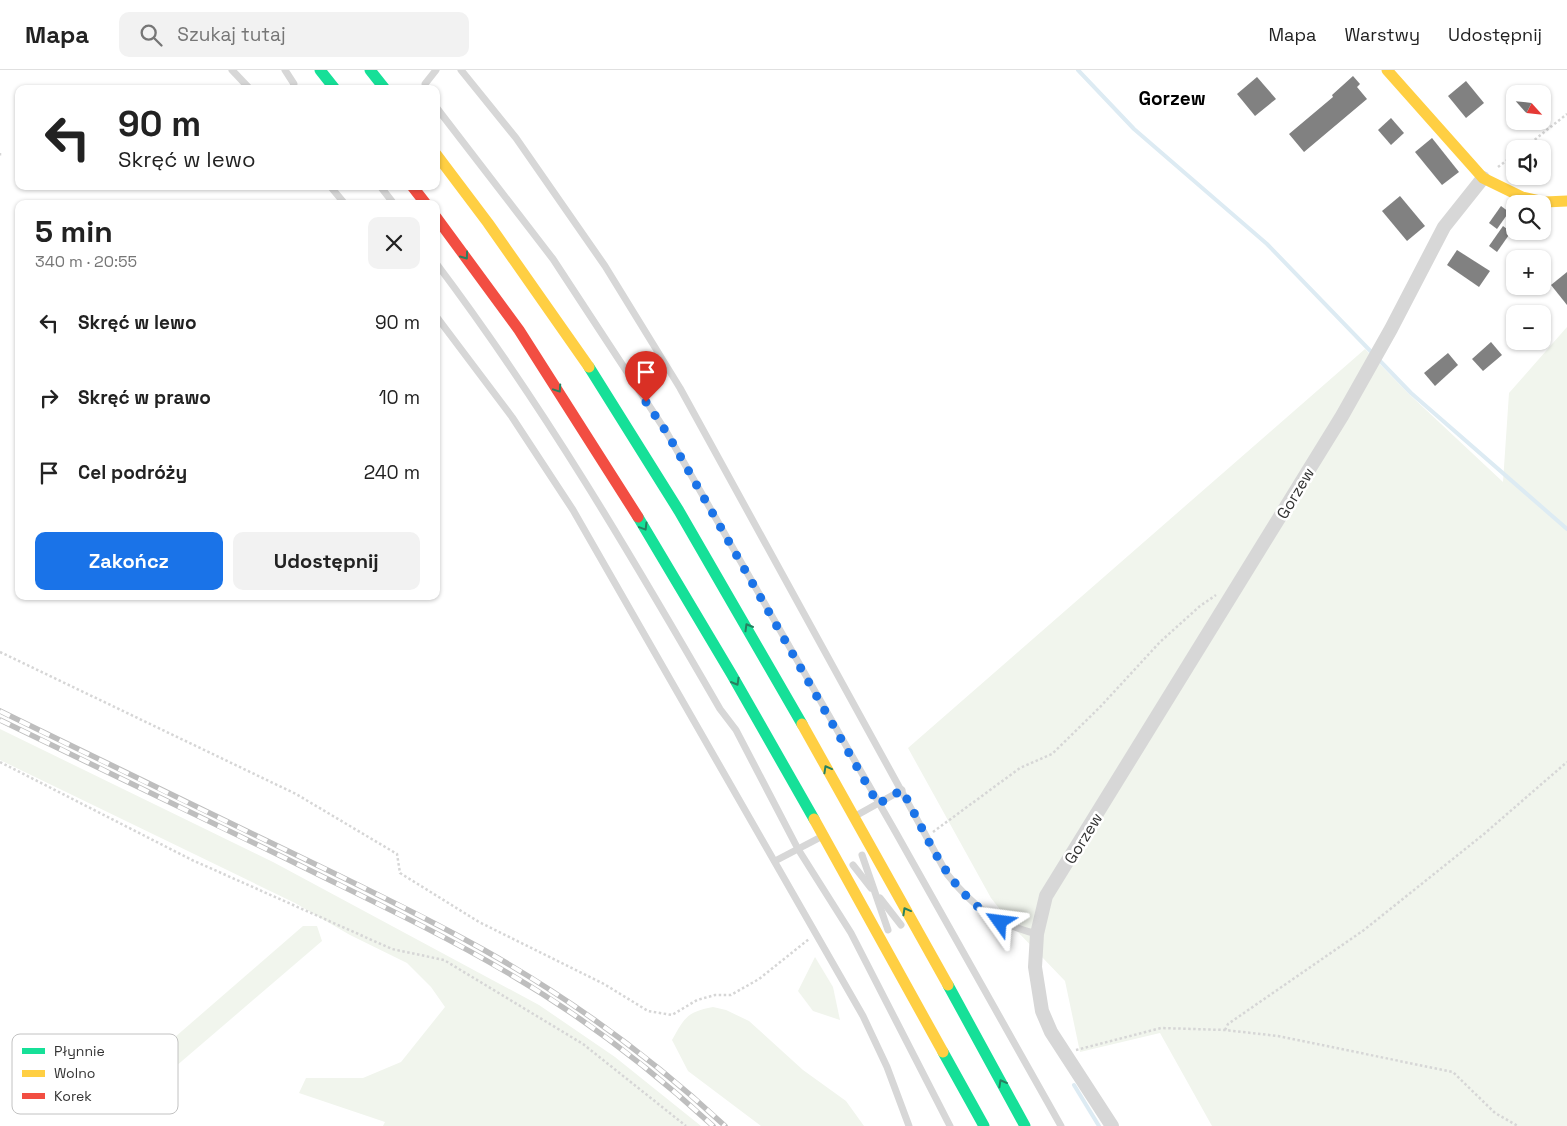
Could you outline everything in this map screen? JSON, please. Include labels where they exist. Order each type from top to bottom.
[{"type":"main road","points":[[320,70],[332,85]]},
{"type":"main road","points":[[370,70],[382,85]]},
{"type":"main road","points":[[1387,70],[1483,178],[1522,197],[1545,202],[1567,201]]},
{"type":"main road","points":[[440,159],[532,282],[606,392],[662,481],[854,817],[1026,1126]]},
{"type":"main road","points":[[415,190],[423,200]]},
{"type":"main road","points":[[440,222],[506,312],[625,493],[693,607],[807,808],[984,1126]]},
{"type":"street","name":"Gorzew","points":[[1112,1126],[1051,1032],[1042,1011],[1035,967],[1037,934],[1046,896],[1363,380],[1444,227],[1460,204],[1483,178]]},
{"type":"lane","points":[[232,70],[246,85]]},
{"type":"lane","points":[[285,70],[294,85]]},
{"type":"lane","points":[[425,85],[436,70]]},
{"type":"lane","points":[[461,70],[516,138],[605,266],[680,388],[928,835],[947,874],[974,906],[1000,922],[1037,934]]},
{"type":"lane","points":[[440,112],[553,259],[667,433],[1061,1126]]},
{"type":"lane","points":[[333,190],[342,200]]},
{"type":"lane","points":[[383,190],[391,200]]},
{"type":"lane","points":[[440,268],[493,338],[614,526],[720,709],[736,730],[798,849],[851,933],[950,1126]]},
{"type":"lane","points":[[440,321],[512,417],[572,510],[863,1016],[887,1067],[908,1126]]},
{"type":"lane","points":[[838,789],[857,841]]},
{"type":"lane","points":[[854,817],[902,790]]},
{"type":"lane","points":[[807,808],[838,847]]},
{"type":"lane","points":[[775,861],[822,836]]},
{"type":"lane","points":[[860,850],[891,937]]},
{"type":"lane","points":[[845,855],[907,932]]},
{"type":"lane","points":[[913,940],[944,979]]},
{"type":"lane","points":[[894,946],[913,998]]},
{"type":"path","points":[[1534,140],[1567,114]]},
{"type":"path","points":[[1483,178],[1506,161]]},
{"type":"path","points":[[928,835],[1020,768],[1052,754],[1101,706],[1160,642],[1200,606],[1227,587],[1235,591]]},
{"type":"path","points":[[0,652],[296,794],[397,854],[400,873],[463,912],[604,984],[648,1011],[672,1015],[697,1000],[715,995],[731,995],[759,979],[816,934]]},
{"type":"path","points":[[0,762],[192,860],[392,949],[444,960],[582,1044],[686,1126]]},
{"type":"path","points":[[1225,1030],[1228,1024],[1364,930],[1484,834],[1567,762]]},
{"type":"path","points":[[1066,1053],[1161,1028],[1225,1030],[1278,1036],[1453,1072],[1495,1113],[1518,1126]]},
{"type":"shaded area","points":[[1567,327],[1567,1126],[1212,1126],[1160,1033],[1080,1052],[1065,981],[1016,930],[991,898],[908,748],[1365,349],[1409,394],[1503,482],[1509,393],[1547,350],[1551,350],[1551,345]]},
{"type":"shaded area","points":[[0,729],[273,862],[539,1005],[615,1057],[701,1126],[383,1126],[385,1122],[299,1093],[306,1078],[363,1078],[401,1062],[445,1007],[431,987],[407,963],[350,935],[295,903],[0,760]]},
{"type":"shaded area","points":[[303,926],[317,926],[322,941],[178,1064],[178,1034]]},
{"type":"shaded area","points":[[815,957],[833,987],[840,1020],[813,1011],[798,991]]},
{"type":"shaded area","points":[[713,1007],[726,1010],[749,1021],[803,1070],[846,1101],[864,1126],[761,1126],[688,1071],[672,1040],[688,1017],[697,1011]]},
{"type":"building","points":[[1353,76],[1360,84],[1357,87],[1367,99],[1304,152],[1289,134],[1333,97],[1332,95]]},
{"type":"building","points":[[1257,77],[1276,99],[1255,116],[1237,94]]},
{"type":"building","points":[[1466,81],[1484,103],[1466,118],[1448,96]]},
{"type":"building","points":[[1391,118],[1404,133],[1391,145],[1378,130]]},
{"type":"building","points":[[1432,138],[1459,172],[1442,185],[1415,152]]},
{"type":"building","points":[[1400,196],[1425,226],[1407,241],[1382,211]]},
{"type":"building","points":[[1501,206],[1506,210],[1506,216],[1497,229],[1489,223]]},
{"type":"building","points":[[1503,226],[1506,228],[1506,239],[1497,252],[1489,246]]},
{"type":"building","points":[[1457,250],[1490,271],[1479,287],[1447,265]]},
{"type":"building","points":[[1567,272],[1567,305],[1551,285]]},
{"type":"building","points":[[1491,342],[1502,355],[1483,371],[1472,359]]},
{"type":"building","points":[[1448,353],[1458,365],[1435,386],[1424,373]]},
{"type":"waterway","points":[[1078,70],[1134,129],[1267,244],[1411,393],[1567,529]]},
{"type":"waterway","points":[[1074,1085],[1099,1126]]},
{"type":"railway","points":[[0,711],[387,899],[484,950],[548,989],[610,1031],[640,1053],[725,1126]]},
{"type":"railway","points":[[0,720],[371,900],[481,958],[589,1025],[640,1063],[713,1126]]},
{"type":"traffic: fast","points":[[320,70],[332,85]]},
{"type":"traffic: fast","points":[[370,70],[382,85]]},
{"type":"traffic: fast","points":[[589,367],[679,511],[802,724]]},
{"type":"traffic: fast","points":[[638,517],[732,675],[814,819]]},
{"type":"traffic: fast","points":[[948,985],[1025,1126]]},
{"type":"traffic: fast","points":[[943,1052],[984,1126]]},
{"type":"traffic: slow","points":[[1387,70],[1483,178],[1522,197],[1545,202],[1567,201]]},
{"type":"traffic: slow","points":[[440,159],[488,223],[589,367]]},
{"type":"traffic: slow","points":[[802,724],[948,985]]},
{"type":"traffic: slow","points":[[814,819],[943,1052]]},
{"type":"traffic: jam","points":[[415,190],[423,200]]},
{"type":"traffic: jam","points":[[440,222],[519,330],[638,517]]},
{"type":"district","name":"Gorzew","points":[[1172,98]]},
{"type":"route","points":[[646,402],[667,433],[878,804],[902,790],[928,835],[947,874],[974,906],[1000,922]]}]
